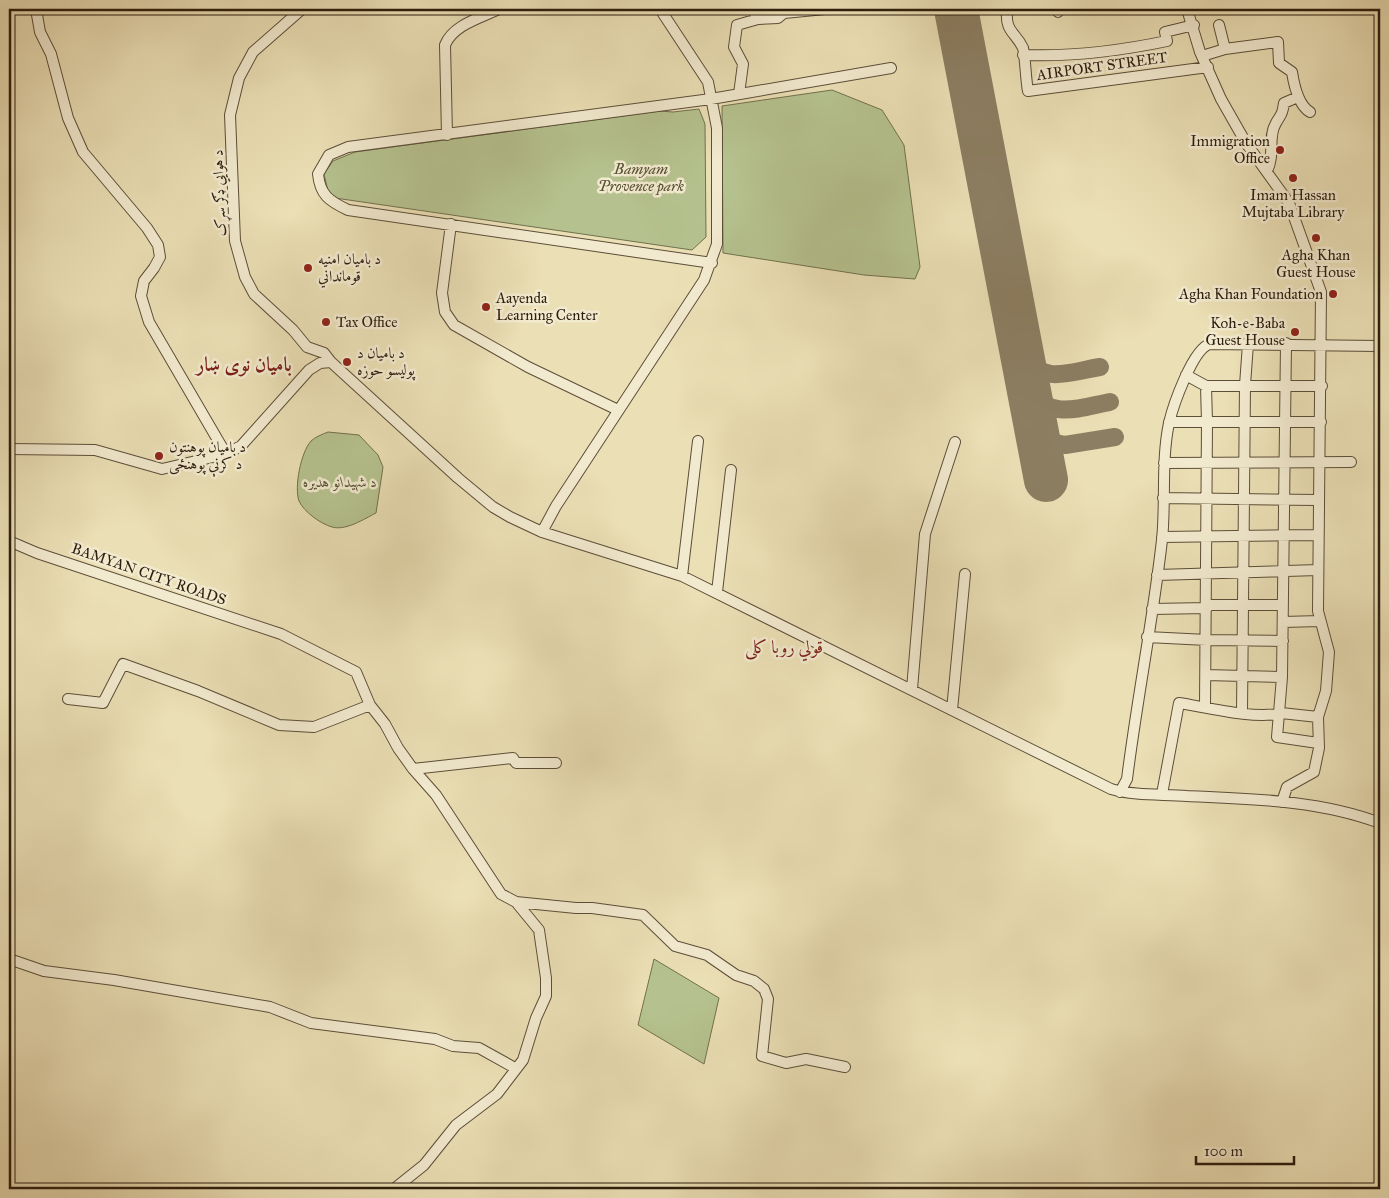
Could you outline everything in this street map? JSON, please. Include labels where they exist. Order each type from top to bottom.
[{"type":"street","points":[[36,9],[40,32],[51,54],[68,118],[83,152],[147,228],[158,245],[160,257],[144,281],[141,296],[149,322],[226,454]]},
{"type":"street","name":"د هوايي ډګر سړک","points":[[302,9],[253,52],[240,78],[230,115],[235,240],[245,277],[254,294],[293,330],[307,347],[324,353],[330,357],[331,362]]},
{"type":"street","points":[[447,135],[445,45],[455,30],[499,9]]},
{"type":"street","points":[[542,532],[556,506],[704,280],[717,244],[717,128],[708,82],[660,9]]},
{"type":"street","points":[[752,9],[758,19]]},
{"type":"street","points":[[739,94],[743,64],[734,47],[738,25],[758,19],[778,18],[784,11],[824,9]]},
{"type":"street","name":"AIRPORT STREET","points":[[1007,9],[1006,18],[1012,35],[1023,49],[1028,92],[1208,67]]},
{"type":"street","points":[[1188,9],[1202,56],[1221,99],[1246,143],[1268,171],[1289,203],[1321,292],[1320,344],[1322,386],[1318,500],[1318,570],[1320,621],[1325,630],[1329,652],[1326,691],[1318,717],[1319,748],[1314,772],[1287,787],[1282,802]]},
{"type":"street","points":[[1023,55],[1064,57],[1117,52],[1167,41],[1165,32],[1194,25]]},
{"type":"street","points":[[1219,25],[1225,49]]},
{"type":"street","points":[[1202,56],[1225,49],[1278,42],[1279,63],[1292,72],[1298,97],[1310,112]]},
{"type":"street","points":[[712,262],[348,210],[329,201],[322,192],[318,174],[330,154],[348,147],[711,99],[891,68]]},
{"type":"street","points":[[1268,171],[1272,163],[1274,125],[1282,116],[1284,103],[1298,97]]},
{"type":"street","points":[[450,224],[442,293],[445,312],[454,326],[528,367],[618,410]]},
{"type":"street","points":[[1286,343],[1283,422],[1283,641],[1281,713],[1277,737],[1318,742]]},
{"type":"street","points":[[1120,792],[1127,779],[1157,575],[1162,537],[1164,463],[1169,422],[1186,375],[1207,345],[1286,343],[1380,346]]},
{"type":"street","points":[[1242,713],[1245,640],[1243,536],[1246,462],[1245,385],[1248,344]]},
{"type":"street","points":[[10,448],[95,450],[162,469],[226,454],[241,446],[309,370],[320,363],[331,362],[458,478],[493,507],[542,532],[682,576],[717,592],[804,638],[912,689],[1071,770],[1120,792],[1282,802],[1324,807],[1380,823]]},
{"type":"street","points":[[1186,375],[1206,386],[1322,386]]},
{"type":"street","points":[[1205,707],[1207,640],[1206,386]]},
{"type":"street","points":[[1169,422],[1321,422]]},
{"type":"street","points":[[682,576],[698,441]]},
{"type":"street","points":[[912,689],[925,534],[955,442]]},
{"type":"street","points":[[1164,463],[1351,462]]},
{"type":"street","points":[[717,592],[731,470]]},
{"type":"street","points":[[1163,498],[1318,500]]},
{"type":"street","points":[[1162,537],[1318,535]]},
{"type":"street","name":"BAMYAN CITY ROADS","points":[[9,541],[37,553],[281,634],[356,672],[370,705],[385,724],[413,769],[436,795],[501,894],[516,902],[539,930],[546,978],[546,996],[536,1018],[524,1060],[515,1068],[497,1094],[456,1125],[424,1165],[394,1189]]},
{"type":"street","points":[[1157,575],[1318,570]]},
{"type":"street","points":[[952,710],[965,574]]},
{"type":"street","points":[[1152,609],[1244,605],[1283,606]]},
{"type":"street","points":[[1283,622],[1320,621]]},
{"type":"street","points":[[1147,637],[1283,641]]},
{"type":"street","points":[[68,699],[103,703],[122,664],[198,691],[279,725],[314,727],[370,705]]},
{"type":"street","points":[[1206,676],[1282,677]]},
{"type":"street","points":[[1162,794],[1179,704],[1242,713],[1281,713],[1318,717]]},
{"type":"street","points":[[413,769],[513,758],[516,764],[556,763]]},
{"type":"street","points":[[516,902],[592,908],[643,915],[675,946],[708,955],[736,975],[754,981],[764,990],[768,999],[762,1056],[786,1063],[806,1059],[845,1067]]},
{"type":"street","points":[[9,959],[44,971],[114,980],[270,1007],[311,1023],[435,1040],[453,1046],[479,1048],[515,1068]]},
{"type":"green space","points":[[832,90],[882,110],[904,145],[920,267],[915,279],[864,275],[723,253],[722,106]]},
{"type":"green space","name":"Bamyam Provence park","points":[[699,109],[705,124],[706,237],[692,250],[335,198],[328,191],[324,174],[333,161],[355,152],[660,111],[673,112]]},
{"type":"green space","name":"د شهیدانو هدیره","points":[[328,432],[359,435],[378,455],[383,467],[376,513],[355,524],[337,528],[313,517],[301,505],[297,487],[301,461],[307,446],[315,438]]},
{"type":"green space","points":[[654,959],[719,998],[704,1064],[638,1025]]},
{"type":"taxiway","points":[[1022,356],[1030,365],[1048,374],[1067,373],[1100,367]]},
{"type":"taxiway","points":[[1029,391],[1038,400],[1056,409],[1077,409],[1110,402]]},
{"type":"taxiway","points":[[1036,424],[1051,442],[1065,445],[1115,437]]},
{"type":"runway","points":[[956,9],[1046,480]]},
{"type":"place","name":"Immigration Office","points":[[1280,150]]},
{"type":"place","name":"Imam Hassan Mujtaba Library","points":[[1293,178]]},
{"type":"place","name":"Agha Khan Guest House","points":[[1316,238]]},
{"type":"place","name":"د بامیان امنیه قومانداني","points":[[308,268]]},
{"type":"place","name":"Agha Khan Foundation","points":[[1333,294]]},
{"type":"place","name":"Aayenda Learning Center","points":[[486,307]]},
{"type":"place","name":"Tax Office","points":[[326,322]]},
{"type":"place","name":"Koh-e-Baba Guest House","points":[[1295,332]]},
{"type":"place","name":"د بامیان د پولیسو حوزه","points":[[347,362]]},
{"type":"place","name":"د بامیان پوهنتون د کرنې پوهنځی","points":[[159,456]]},
{"type":"district","name":"باميان نوی ښار","points":[[244,364]]},
{"type":"district","name":"قولي روبا کلی","points":[[784,647]]}]
